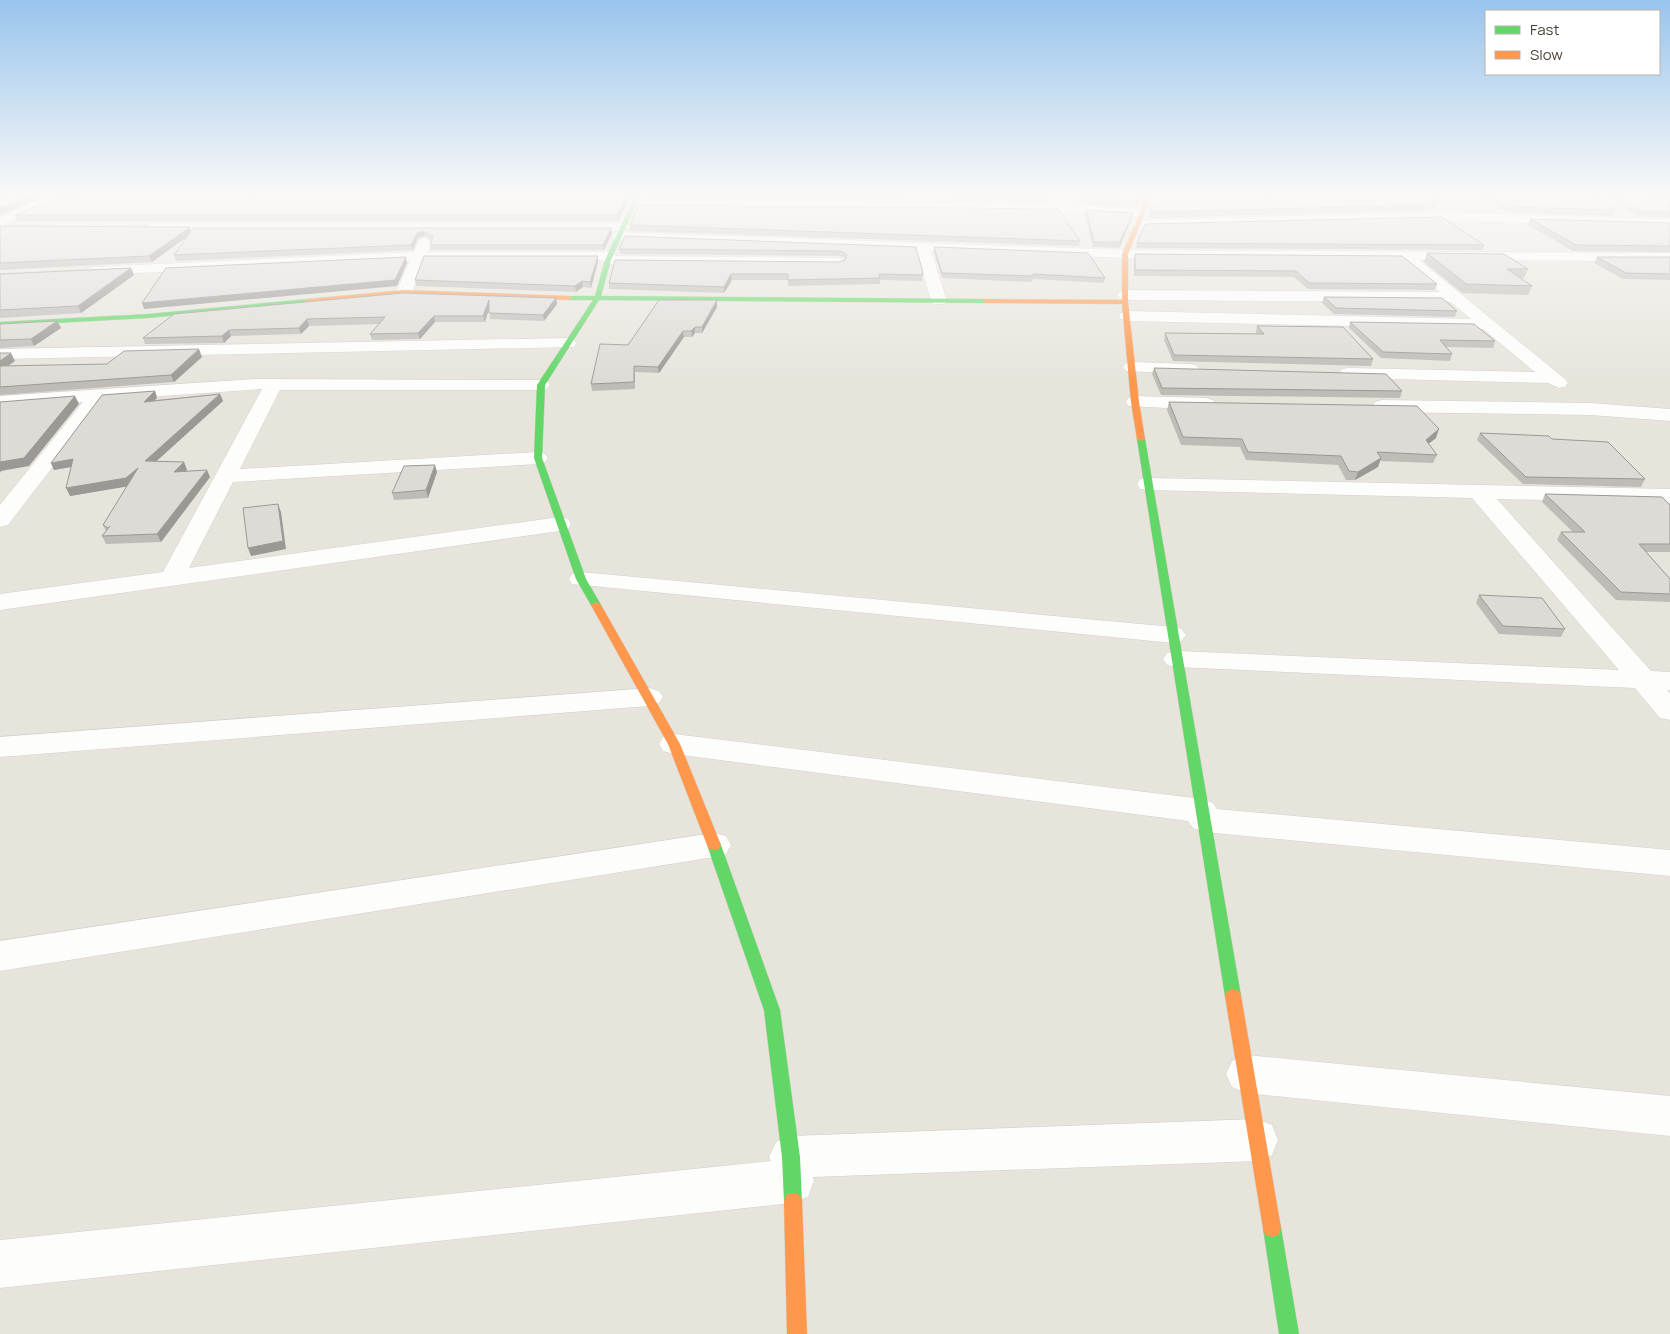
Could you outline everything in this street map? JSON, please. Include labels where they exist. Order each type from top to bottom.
[{"type":"street","points":[[80,271],[368,258]]},
{"type":"street","points":[[404,292],[418,258]]},
{"type":"street","points":[[609,258],[597,299],[541,385],[538,458],[581,579],[674,744],[714,844],[772,1010],[791,1169],[797,1334]]},
{"type":"street","points":[[624,258],[848,262]]},
{"type":"street","points":[[926,258],[939,301]]},
{"type":"street","points":[[1125,258],[1126,305],[1135,402],[1289,1334]]},
{"type":"street","points":[[1408,258],[1591,409]]},
{"type":"street","points":[[907,262],[927,262]]},
{"type":"street","points":[[0,324],[148,316],[404,292],[597,299],[939,301],[1126,305],[1487,324]]},
{"type":"street","points":[[1126,305],[1455,297]]},
{"type":"street","points":[[0,354],[568,343]]},
{"type":"street","points":[[1132,367],[1210,369]]},
{"type":"street","points":[[1328,372],[1553,378]]},
{"type":"street","points":[[0,402],[274,384],[541,385]]},
{"type":"street","points":[[172,578],[274,384]]},
{"type":"street","points":[[0,520],[98,395]]},
{"type":"street","points":[[1135,402],[1224,404]]},
{"type":"street","points":[[1363,406],[1591,409],[1670,415]]},
{"type":"street","points":[[225,476],[538,458]]},
{"type":"street","points":[[1148,484],[1478,491],[1668,498]]},
{"type":"street","points":[[1478,491],[1670,711]]},
{"type":"street","points":[[0,602],[560,524]]},
{"type":"street","points":[[581,579],[1175,647],[1670,681]]},
{"type":"street","points":[[0,747],[649,697]]},
{"type":"street","points":[[674,744],[1203,815],[1670,863]]},
{"type":"street","points":[[0,956],[714,844]]},
{"type":"street","points":[[1246,1074],[1670,1116]]},
{"type":"street","points":[[0,1264],[791,1169],[1257,1140]]},
{"type":"shaded area","points":[[0,258],[1670,258],[1670,1334],[0,1334]]},
{"type":"building","points":[[0,258],[101,258],[0,263]]},
{"type":"building","points":[[405,258],[395,280],[142,303],[166,268]]},
{"type":"building","points":[[423,258],[597,258],[590,282],[582,281],[575,286],[415,280]]},
{"type":"building","points":[[846,258],[919,258],[923,273],[922,275],[879,274],[880,278],[788,280],[788,274],[731,274],[724,287],[609,283],[615,260],[838,262]]},
{"type":"building","points":[[937,258],[1092,258],[1105,278],[1033,274],[1033,276],[942,273]]},
{"type":"building","points":[[1135,258],[1405,258],[1437,284],[1309,283],[1296,271],[1135,270]]},
{"type":"building","points":[[1434,258],[1511,258],[1528,269],[1507,269],[1532,286],[1466,284]]},
{"type":"building","points":[[1599,258],[1670,258],[1670,274],[1626,273]]},
{"type":"building","points":[[131,268],[78,306],[0,310],[0,274]]},
{"type":"building","points":[[403,293],[556,298],[543,315],[489,313],[489,300],[483,316],[434,316],[418,333],[370,334],[385,317],[307,319],[299,328],[229,330],[222,336],[143,338],[174,314]]},
{"type":"building","points":[[1324,297],[1442,298],[1457,311],[1336,308]]},
{"type":"building","points":[[659,300],[717,300],[702,327],[695,327],[691,331],[683,331],[658,367],[634,366],[634,382],[591,384],[600,344],[628,345]]},
{"type":"building","points":[[57,321],[31,339],[0,340],[0,324]]},
{"type":"building","points":[[1350,322],[1474,324],[1495,341],[1440,340],[1452,354],[1383,352]]},
{"type":"building","points":[[1257,326],[1343,327],[1373,359],[1174,355],[1165,333],[1264,334]]},
{"type":"building","points":[[199,349],[171,375],[0,387],[0,366],[107,364],[124,351]]},
{"type":"building","points":[[0,353],[11,353],[0,361]]},
{"type":"building","points":[[1154,368],[1386,374],[1402,391],[1162,388]]},
{"type":"building","points":[[155,391],[144,402],[220,394],[145,461],[184,462],[174,472],[207,470],[157,534],[102,536],[110,526],[108,528],[103,525],[138,468],[126,478],[66,488],[73,459],[51,463],[102,395]]},
{"type":"building","points":[[75,396],[24,458],[0,462],[0,402]]},
{"type":"building","points":[[1169,402],[1417,406],[1439,429],[1426,440],[1437,455],[1377,452],[1381,458],[1358,472],[1349,471],[1341,456],[1248,452],[1242,439],[1183,437]]},
{"type":"building","points":[[1480,433],[1549,436],[1552,439],[1608,442],[1645,479],[1526,477]]},
{"type":"building","points":[[435,465],[426,490],[392,493],[404,466]]},
{"type":"building","points":[[1545,494],[1662,497],[1670,505],[1670,544],[1639,544],[1670,579],[1670,594],[1621,592],[1561,532],[1585,532]]},
{"type":"building","points":[[278,504],[283,541],[248,548],[243,508]]},
{"type":"building","points":[[1479,595],[1542,598],[1565,629],[1503,626]]},
{"type":"traffic: fast","points":[[596,605],[581,579],[538,458],[541,385],[597,299],[609,258]]},
{"type":"traffic: fast","points":[[569,298],[985,301]]},
{"type":"traffic: fast","points":[[0,324],[148,316],[308,301]]},
{"type":"traffic: fast","points":[[1141,439],[1233,996]]},
{"type":"traffic: fast","points":[[714,845],[772,1010],[791,1157],[793,1202]]},
{"type":"traffic: fast","points":[[1272,1228],[1289,1334]]},
{"type":"traffic: slow","points":[[1125,258],[1125,302],[1135,402],[1141,439]]},
{"type":"traffic: slow","points":[[308,301],[404,292],[569,298]]},
{"type":"traffic: slow","points":[[985,301],[1125,302]]},
{"type":"traffic: slow","points":[[596,605],[674,744],[714,845]]},
{"type":"traffic: slow","points":[[1233,996],[1272,1228]]},
{"type":"traffic: slow","points":[[793,1202],[797,1334]]}]
